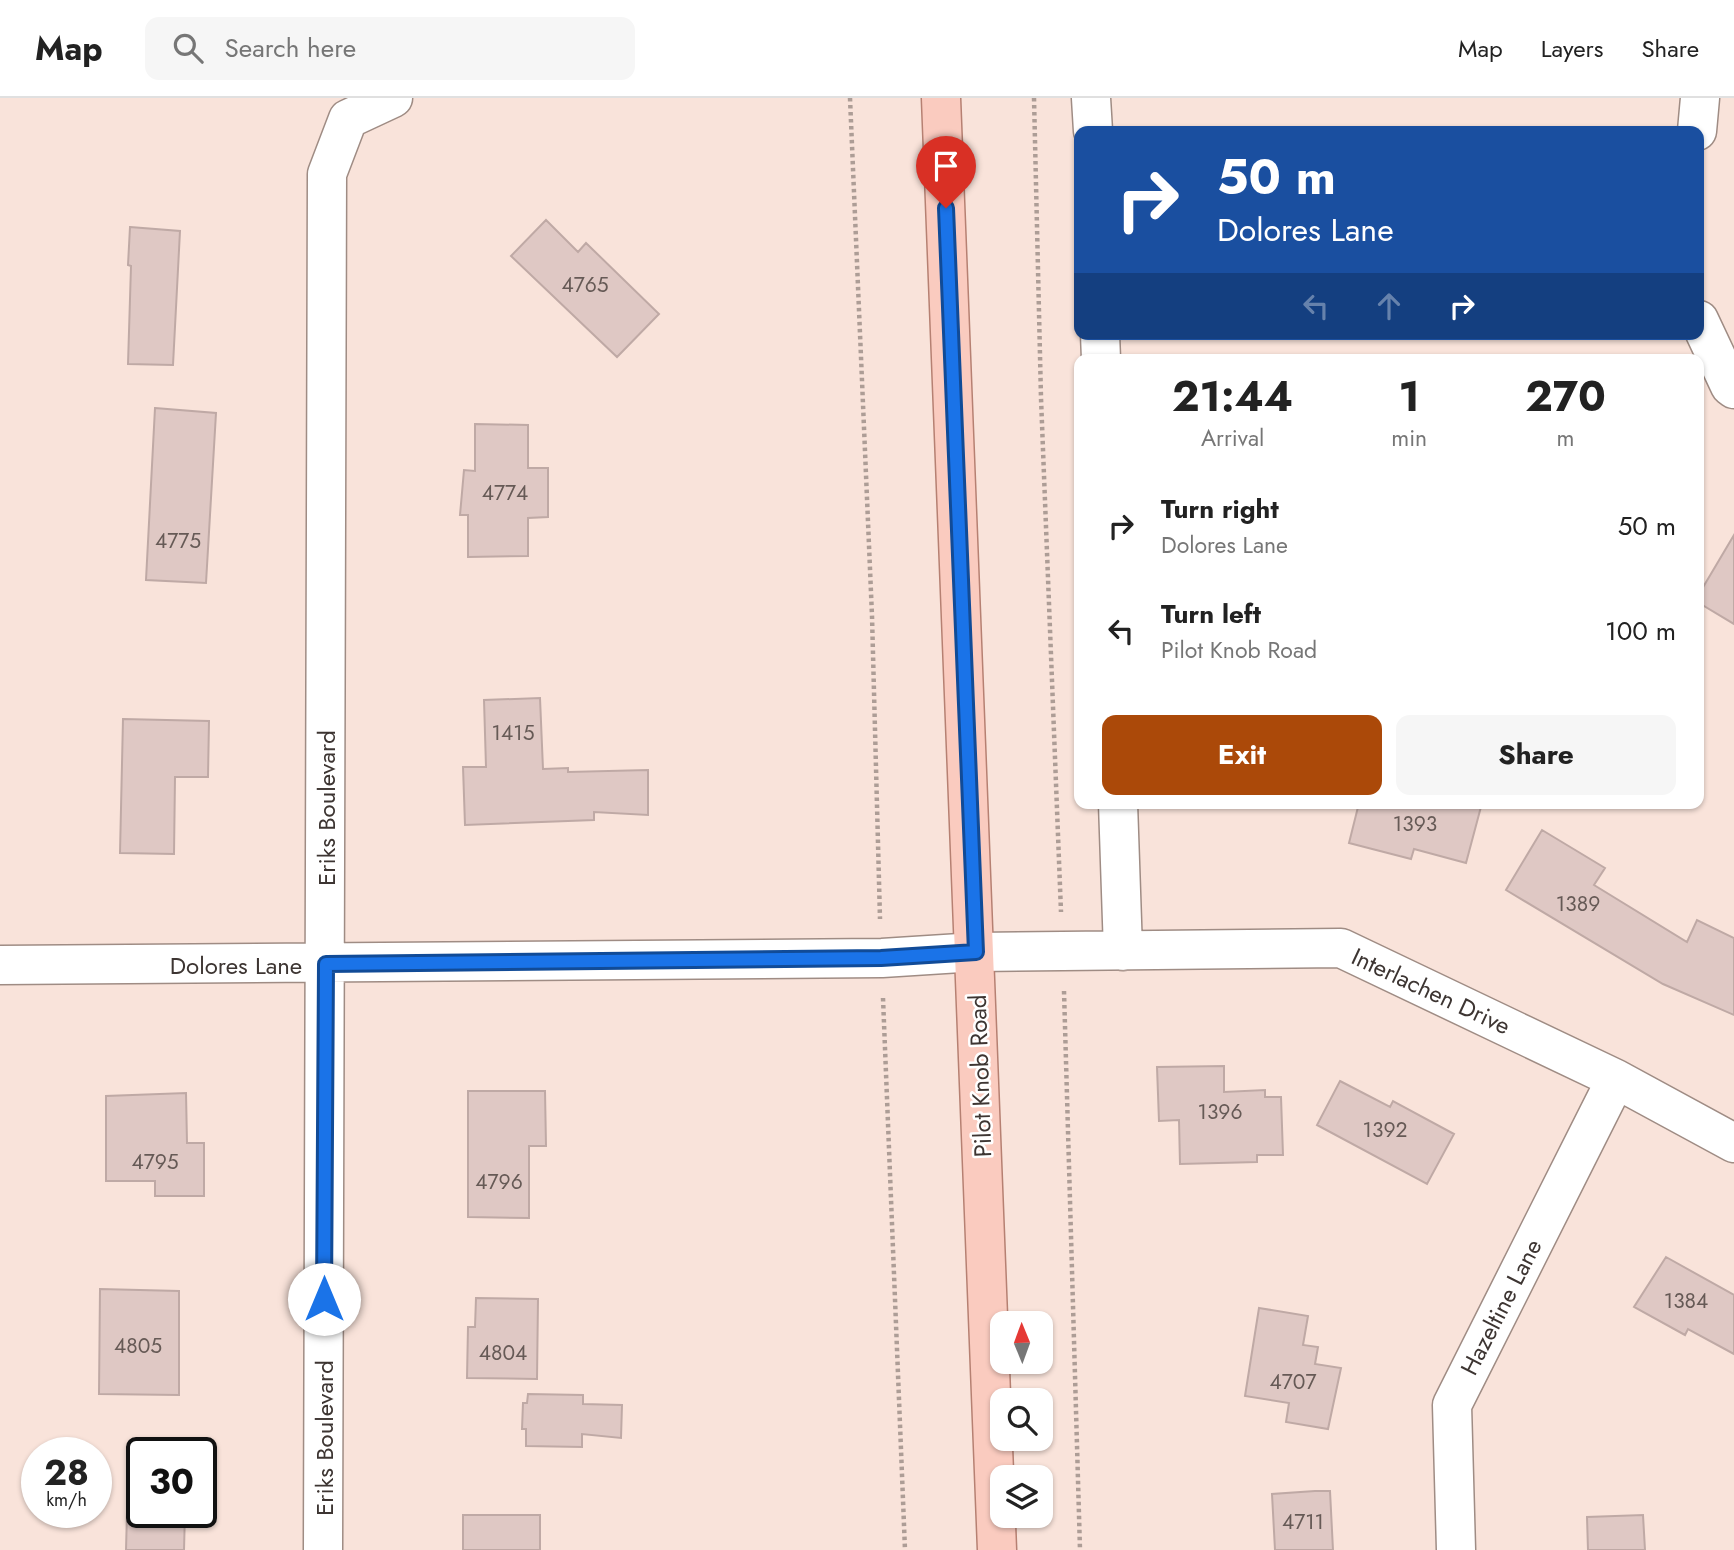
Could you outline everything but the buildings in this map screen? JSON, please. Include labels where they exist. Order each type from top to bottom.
[{"type":"main road","name":"Pilot Knob Road","points":[[941,98],[997,1550]]},
{"type":"street","name":"Eriks Boulevard","points":[[323,1550],[327,174],[348,119],[393,98]]},
{"type":"street","points":[[1091,98],[1093,126]]},
{"type":"street","points":[[1697,126],[1700,98]]},
{"type":"street","points":[[1704,331],[1730,386],[1734,388]]},
{"type":"street","points":[[1118,809],[1123,951]]},
{"type":"street","name":"Interlachen Drive","points":[[976,952],[1341,948],[1616,1079],[1734,1143]]},
{"type":"street","name":"Dolores Lane","points":[[0,965],[881,958],[976,952]]},
{"type":"street","name":"Hazeltine Lane","points":[[1456,1550],[1452,1405],[1616,1079]]},
{"type":"path","points":[[850,98],[905,1550]]},
{"type":"path","points":[[1034,98],[1042,425],[1063,952],[1080,1550]]},
{"type":"route","points":[[324,1299],[326,964],[881,958],[976,952],[946,208]]}]
